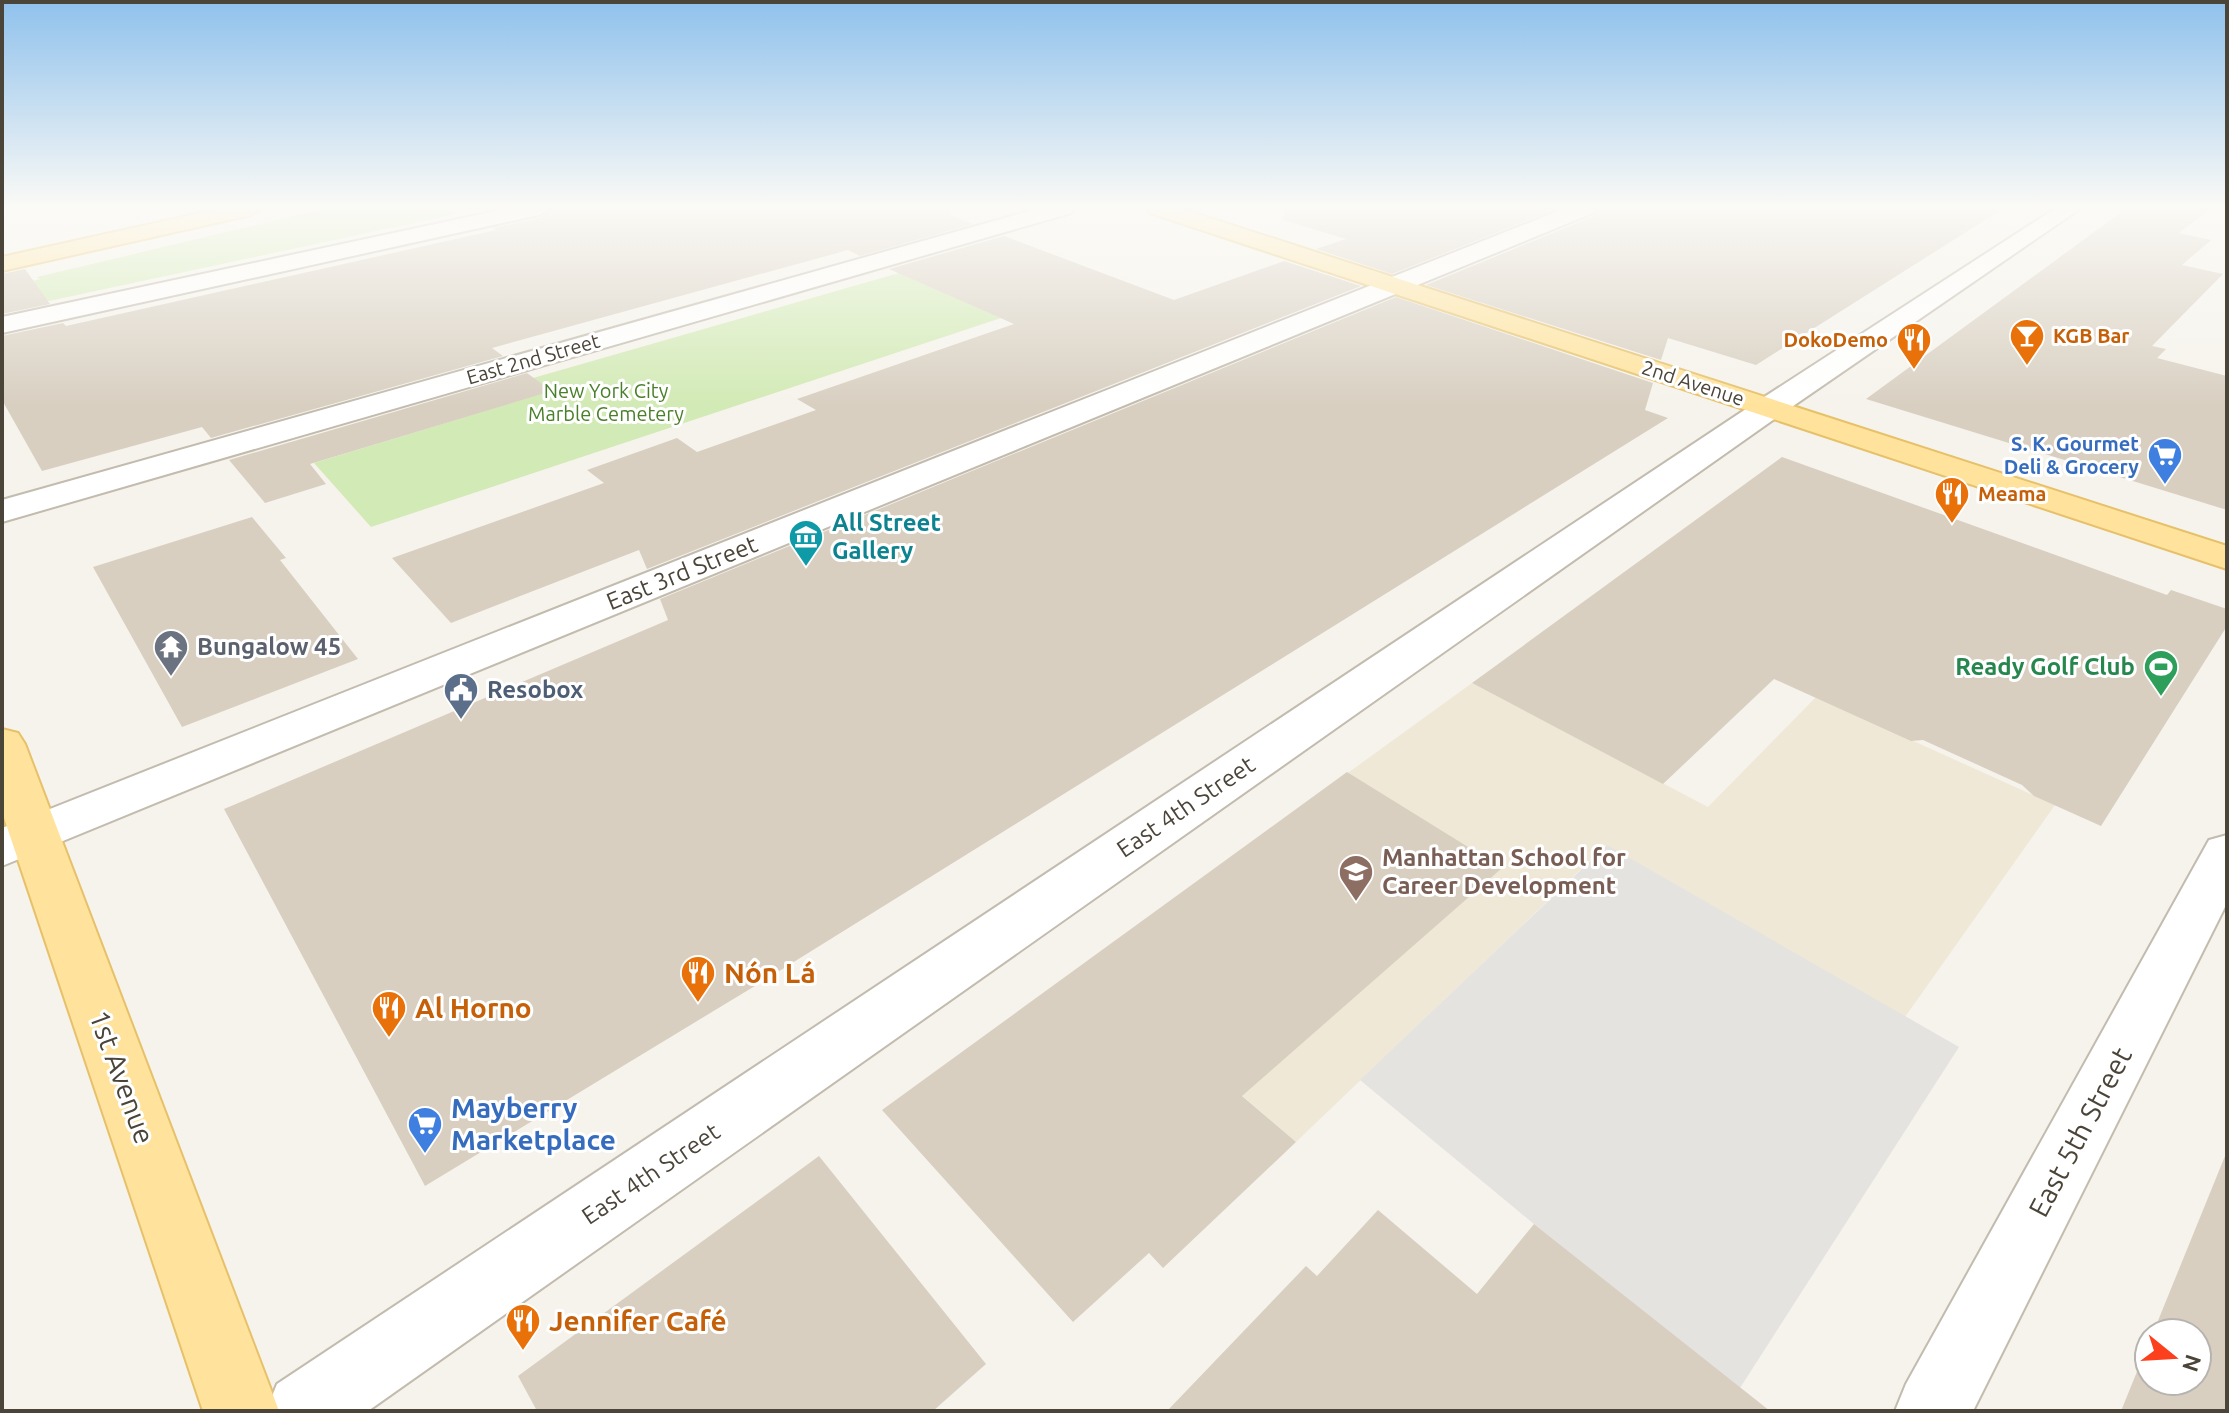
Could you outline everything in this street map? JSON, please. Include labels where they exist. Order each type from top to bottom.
[{"type":"main road","name":"2nd Avenue","points":[[1359,274],[2227,558]]},
{"type":"main road","name":"1st Avenue","points":[[2,744],[18,842],[241,1411]]},
{"type":"street","points":[[2,325],[236,274]]},
{"type":"street","name":"East 2nd Street","points":[[2,511],[832,274]]},
{"type":"street","name":"East 3rd Street","points":[[18,842],[1421,274]]},
{"type":"street","name":"East 4th Street","points":[[304,1411],[1769,408],[1971,274]]},
{"type":"street","name":"East 5th Street","points":[[1933,1411],[2227,853]]},
{"type":"shaded area","name":"Manhattan School for Career Development","points":[[1472,683],[1708,807],[1816,697],[2055,805],[1905,1017],[1606,845],[1296,1142],[1087,962]]},
{"type":"shaded area","points":[[1607,845],[1959,1047],[1740,1388],[1360,1080]]},
{"type":"green space","points":[[50,274],[175,274],[2,311],[2,289],[40,279],[37,277]]},
{"type":"green space","name":"New York City Marble Cemetery","points":[[896,274],[1001,318],[371,527],[314,463],[551,391],[533,378]]},
{"type":"building","points":[[2,274],[29,274],[50,304],[2,314]]},
{"type":"building","points":[[299,274],[761,274],[492,348],[503,356],[211,438],[202,427],[42,471],[2,400],[2,336],[63,323],[66,326]]},
{"type":"building","points":[[900,274],[1105,274],[1174,300],[1248,274],[1324,274],[1361,286],[647,569],[639,550],[451,623],[392,558],[604,483],[587,470],[677,438],[697,452],[816,410],[797,399],[1014,324]]},
{"type":"building","points":[[1453,274],[1900,274],[1756,365],[1668,338],[1661,360],[1426,285]]},
{"type":"building","points":[[2037,274],[2223,274],[2152,346],[2166,349],[2157,358],[2227,376],[2227,510],[1866,399]]},
{"type":"building","points":[[1396,297],[1653,383],[1645,410],[1668,418],[768,978],[425,1186],[224,809],[668,620],[660,599]]},
{"type":"building","points":[[527,373],[552,391],[310,464],[326,484],[265,503],[229,460]]},
{"type":"building","points":[[1782,457],[2167,595],[2171,590],[2227,609],[2227,626],[2101,826],[2034,796],[2022,785],[1923,740],[1911,741],[1774,679],[1663,784],[1472,683]]},
{"type":"building","points":[[252,517],[286,558],[280,560],[358,659],[182,727],[93,567]]},
{"type":"building","points":[[1347,772],[1502,868],[1242,1096],[1296,1142],[1163,1268],[1149,1253],[1073,1322],[882,1110]]},
{"type":"building","points":[[819,1156],[986,1364],[933,1411],[537,1411],[518,1376]]},
{"type":"building","points":[[2225,1156],[2227,1411],[2121,1411],[2133,1381],[2133,1397],[2213,1397],[2213,1317],[2160,1317]]},
{"type":"building","points":[[1378,1210],[1477,1294],[1534,1224],[1770,1411],[1167,1411],[1306,1266],[1317,1276]]},
{"type":"place","name":"KGB Bar","points":[[2027,367]]},
{"type":"place","name":"DokoDemo","points":[[1914,371]]},
{"type":"place","name":"S. K. Gourmet Deli & Grocery","points":[[2165,486]]},
{"type":"place","name":"Meama","points":[[1952,525]]},
{"type":"place","name":"All Street Gallery","points":[[806,568]]},
{"type":"place","name":"Bungalow 45","points":[[171,678]]},
{"type":"place","name":"Ready Golf Club","points":[[2161,698]]},
{"type":"place","name":"Resobox","points":[[461,721]]},
{"type":"place","name":"Manhattan School for Career Development","points":[[1356,903]]},
{"type":"place","name":"Nón Lá","points":[[698,1004]]},
{"type":"place","name":"Al Horno","points":[[389,1039]]},
{"type":"place","name":"Mayberry Marketplace","points":[[425,1155]]},
{"type":"place","name":"Jennifer Café","points":[[523,1352]]}]
